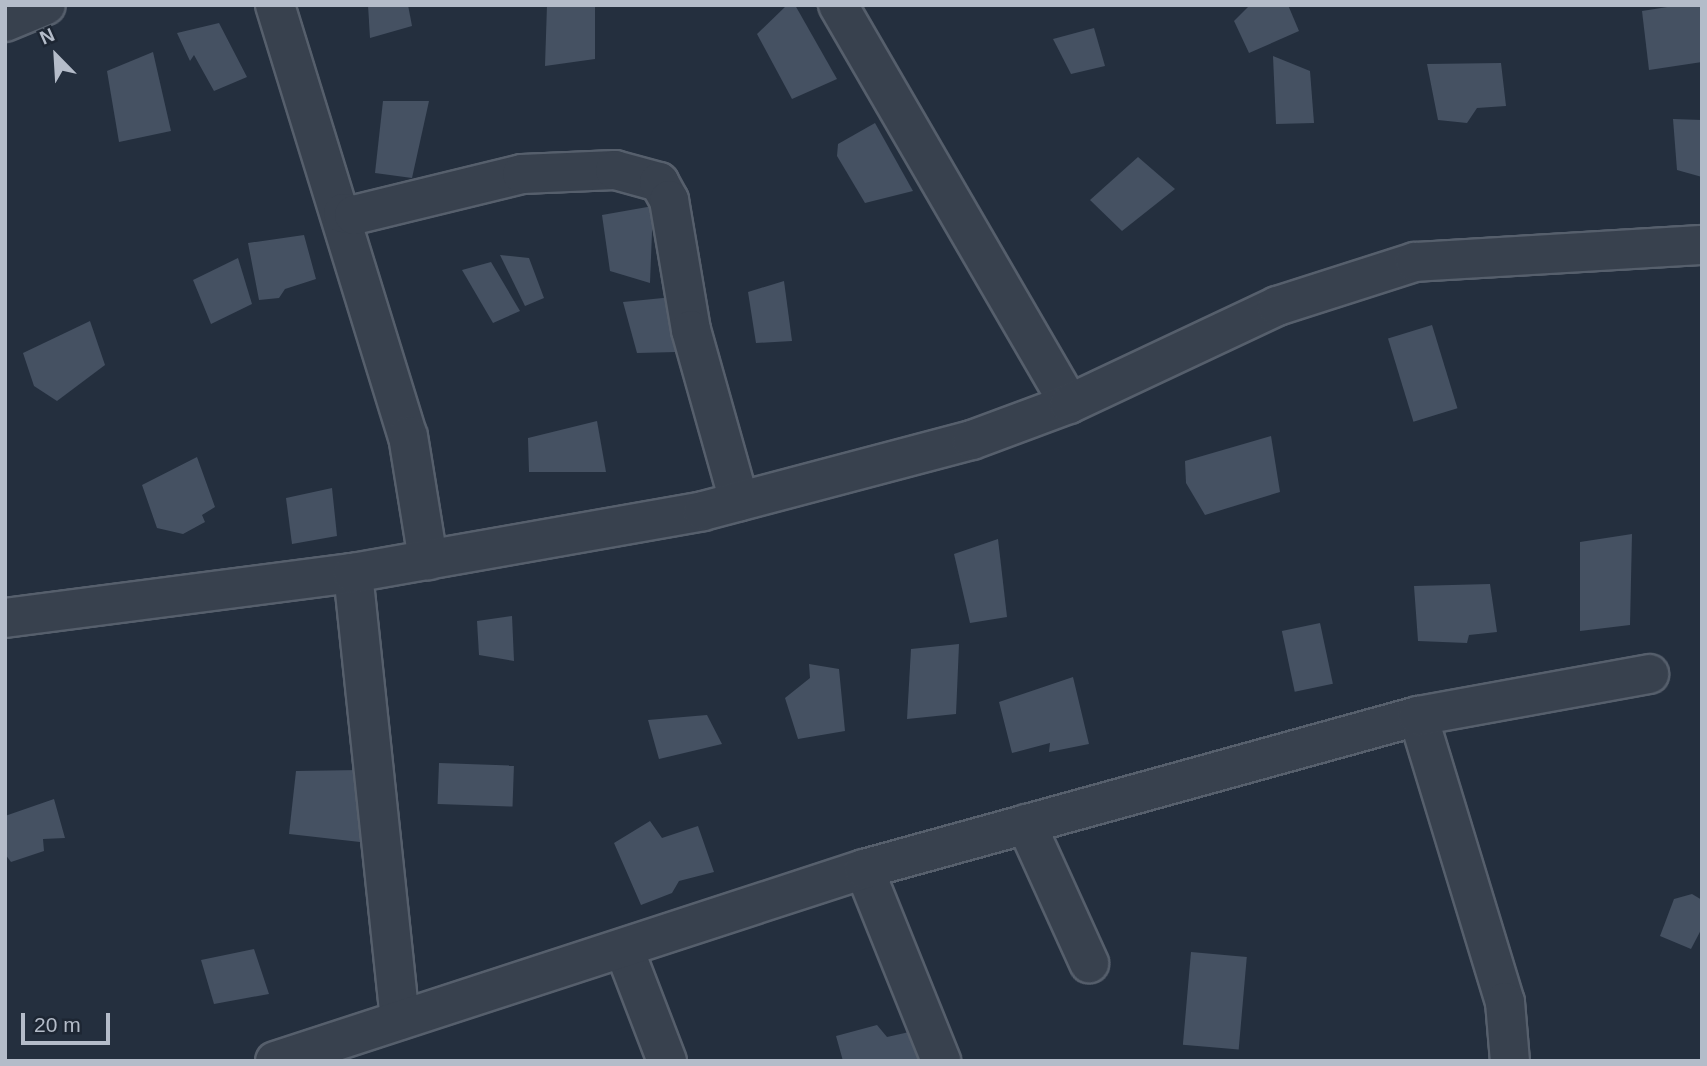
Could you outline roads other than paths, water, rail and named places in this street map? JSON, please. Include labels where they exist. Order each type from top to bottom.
[{"type":"street","points":[[5,22],[46,5]]},
{"type":"street","points":[[275,5],[343,213],[408,436],[428,560]]},
{"type":"street","points":[[838,5],[1069,404]]},
{"type":"street","points":[[343,213],[354,215],[522,174],[615,170],[659,182],[669,201],[691,330],[739,501]]},
{"type":"street","points":[[5,618],[352,573],[739,501],[972,440],[1069,404],[1277,306],[1415,262],[1702,245]]},
{"type":"street","points":[[352,573],[400,1020]]},
{"type":"street","points":[[275,1061],[864,869],[1418,716],[1648,674]]},
{"type":"street","points":[[1418,716],[1504,1002],[1510,1061]]},
{"type":"street","points":[[1026,824],[1089,963]]},
{"type":"street","points":[[864,869],[941,1061]]},
{"type":"street","points":[[624,949],[667,1061]]}]
